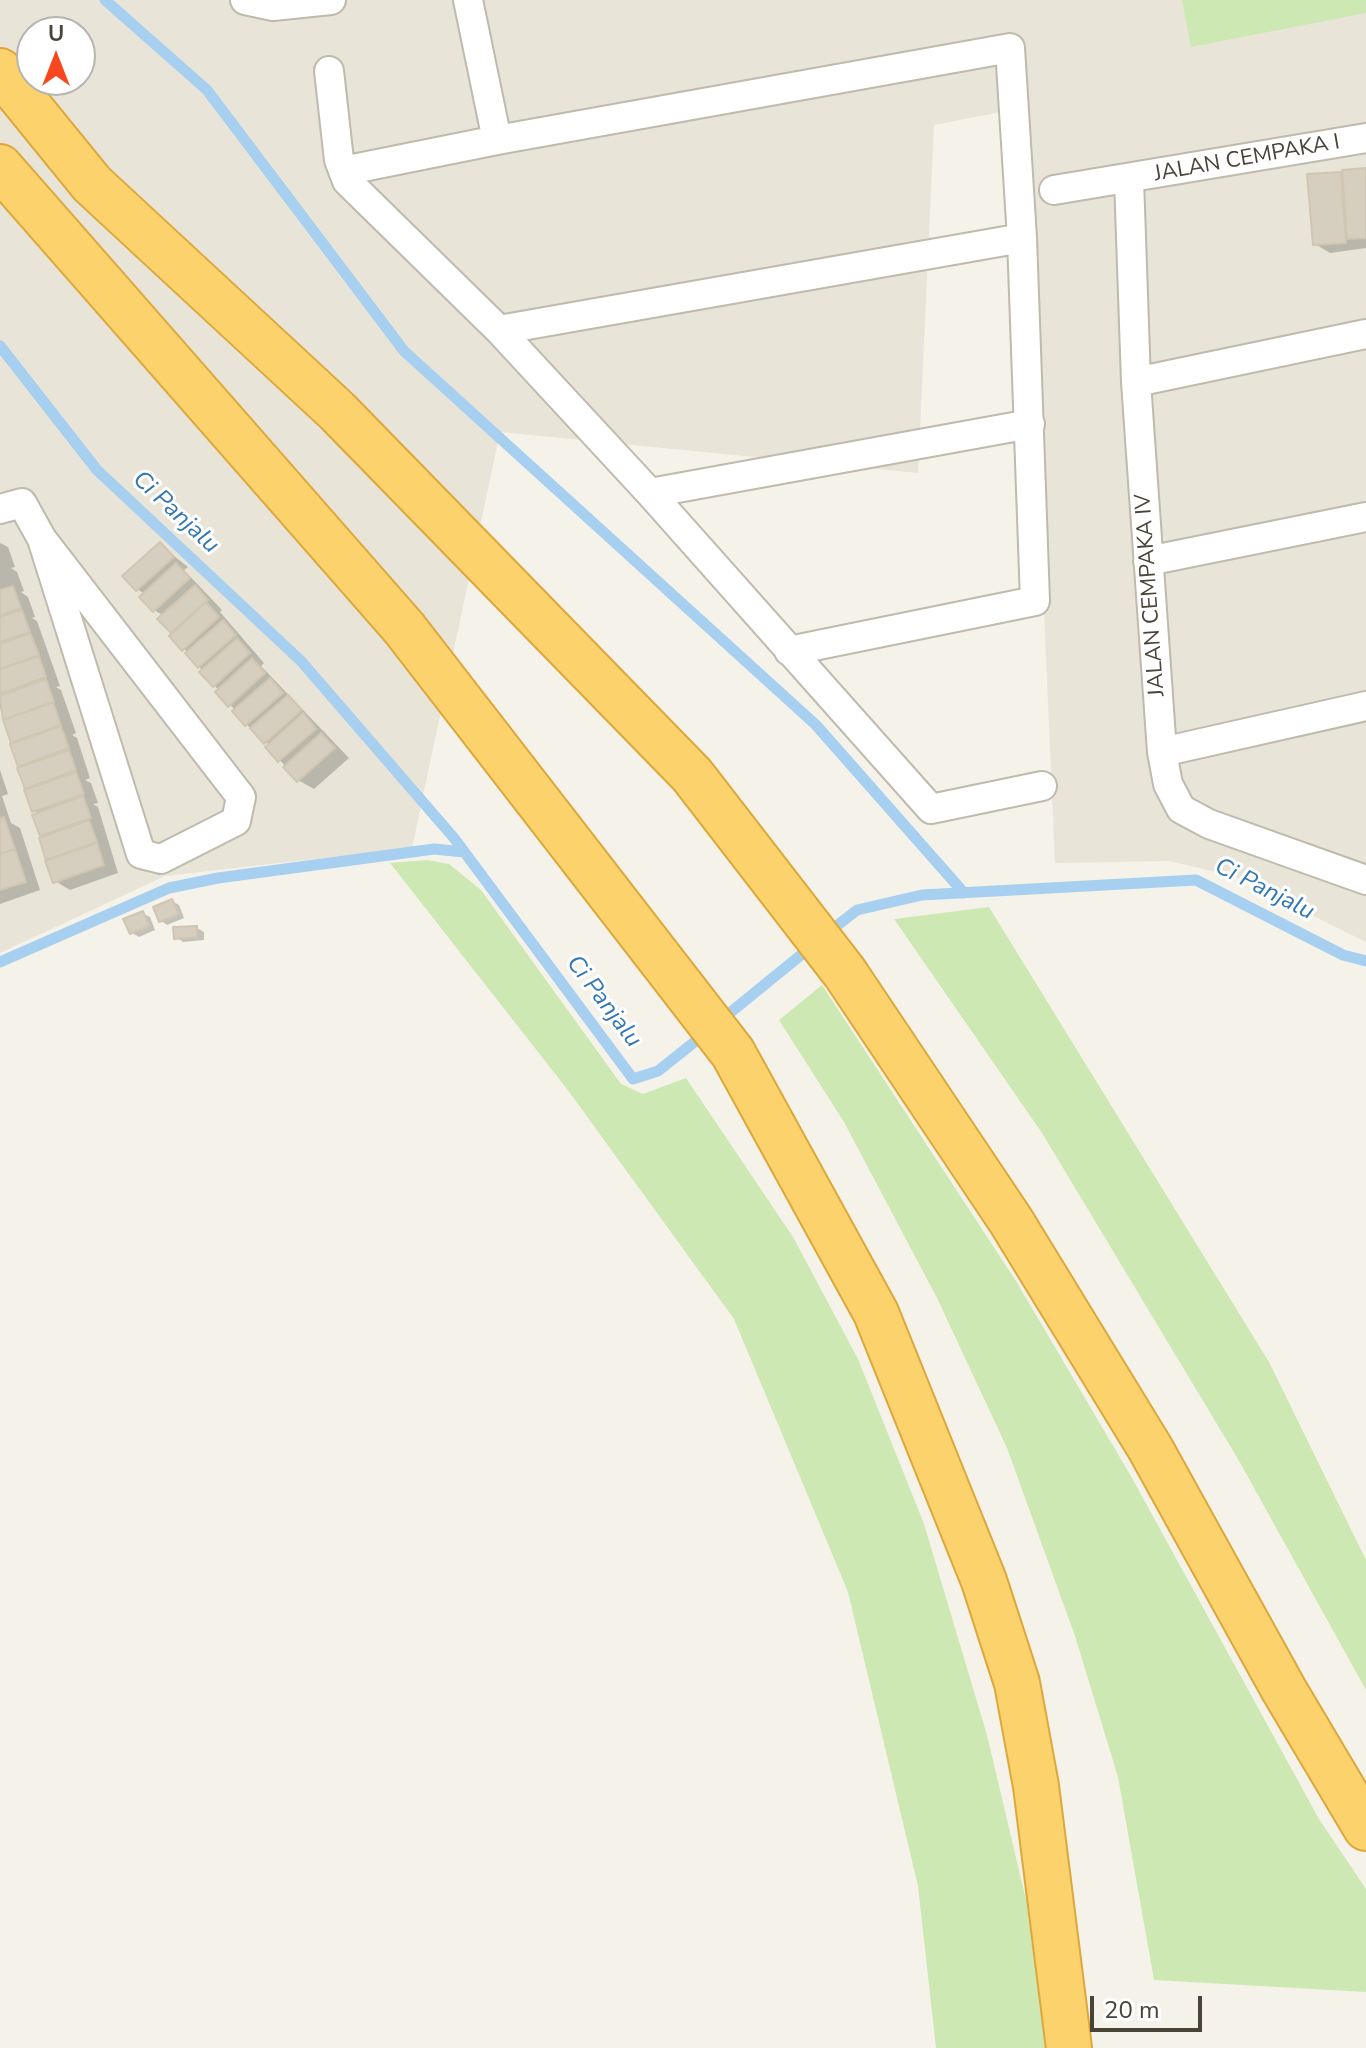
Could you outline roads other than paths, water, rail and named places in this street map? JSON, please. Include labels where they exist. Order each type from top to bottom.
[{"type":"highway","points":[[0,71],[92,184],[337,411],[701,788],[845,973],[1011,1221],[1150,1448],[1284,1690],[1366,1828]]},
{"type":"highway","points":[[0,167],[404,628],[733,1053],[876,1313],[984,1581],[1020,1698],[1036,1786],[1069,2048]]},
{"type":"street","points":[[245,0],[273,6],[331,0]]},
{"type":"street","points":[[468,0],[497,140]]},
{"type":"street","points":[[343,171],[497,140],[1010,48],[1022,238],[1035,601],[789,651]]},
{"type":"street","points":[[329,71],[347,181],[499,330],[650,493],[931,809],[1042,786]]},
{"type":"street","name":"JALAN CEMPAKA I","points":[[1054,190],[1366,138]]},
{"type":"street","name":"JALAN CEMPAKA IV","points":[[1129,179],[1136,382],[1162,752],[1168,784],[1181,809],[1209,824],[1366,880]]},
{"type":"street","points":[[499,330],[1022,238]]},
{"type":"street","points":[[1136,382],[1366,334]]},
{"type":"street","points":[[650,493],[1030,424]]},
{"type":"street","points":[[0,509],[22,503],[42,539],[241,797],[236,821],[161,859],[149,859],[141,854],[42,539]]},
{"type":"street","points":[[1148,561],[1366,517]]},
{"type":"street","points":[[1162,752],[1366,706]]},
{"type":"waterway","points":[[105,0],[207,90],[404,351],[816,725],[964,893]]},
{"type":"waterway","name":"Ci Panjalu","points":[[0,346],[97,470],[301,661],[454,838],[633,1079],[658,1071],[707,1032]]},
{"type":"waterway","points":[[0,962],[169,888],[218,878],[434,849],[464,852]]},
{"type":"waterway","name":"Ci Panjalu","points":[[825,935],[857,910],[922,895],[1196,880],[1343,955],[1366,961]]},
{"type":"waterway","name":"Ci Panjalu","points":[[720,1021],[812,946]]}]
